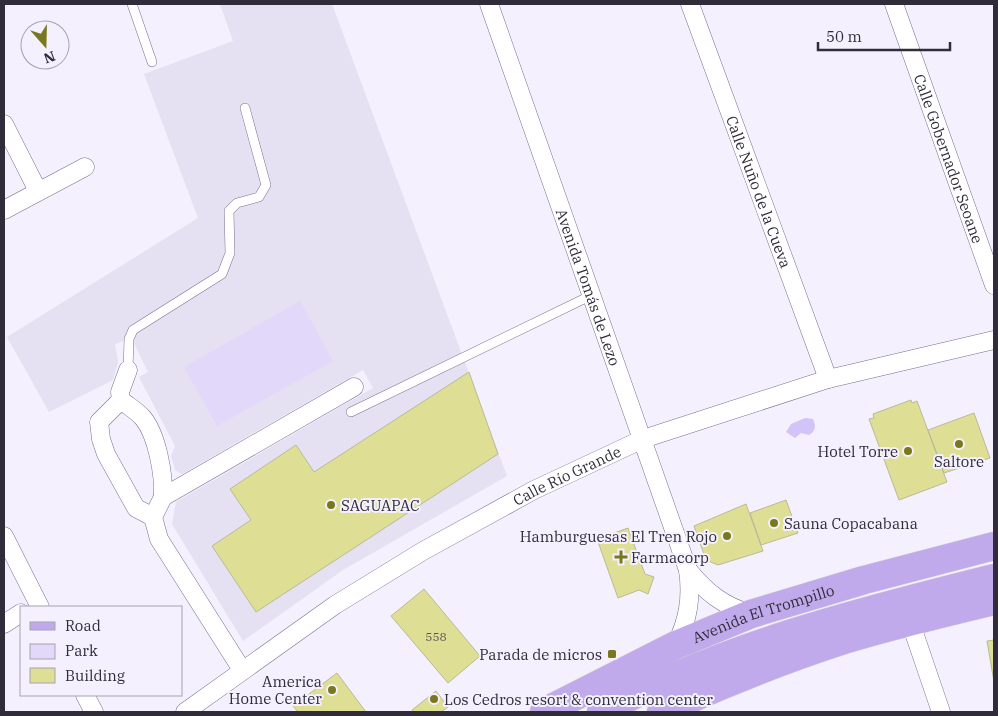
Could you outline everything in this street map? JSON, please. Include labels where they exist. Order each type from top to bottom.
[{"type":"main road","name":"Avenida El Trompillo","points":[[544,712],[676,645],[751,614],[864,580],[994,546]]},
{"type":"main road","name":"Avenida El Trompillo","points":[[602,712],[629,697],[725,657],[882,607],[994,578]]},
{"type":"main road","points":[[661,712],[775,665],[842,641],[910,621],[994,601]]},
{"type":"street","name":"Avenida Tomás de Lezo","points":[[489,4],[688,570],[691,589],[689,609],[676,645]]},
{"type":"street","name":"Calle Nuño de la Cueva","points":[[690,4],[828,380]]},
{"type":"street","name":"Calle Gobernador Seoane","points":[[894,4],[994,286]]},
{"type":"street","points":[[4,124],[38,191]]},
{"type":"street","points":[[4,210],[85,167]]},
{"type":"street","name":"Calle Río Grande","points":[[185,712],[335,605],[422,550],[534,490],[643,440],[828,380],[994,340]]},
{"type":"street","points":[[128,370],[120,392],[121,400],[143,418],[154,441],[164,476],[163,497],[153,517],[159,539],[242,670]]},
{"type":"street","points":[[163,497],[354,387]]},
{"type":"street","points":[[121,400],[100,422],[101,439],[106,454],[136,508],[153,517]]},
{"type":"street","points":[[4,536],[36,605]]},
{"type":"street","name":"Avenida Tomás de Lezo","points":[[688,570],[715,599],[732,608],[751,614]]},
{"type":"street","points":[[4,624],[20,614]]},
{"type":"street","points":[[910,621],[942,712]]},
{"type":"street","points":[[86,696],[94,712]]},
{"type":"lane","points":[[132,4],[152,62]]},
{"type":"lane","points":[[128,370],[129,339],[133,330],[222,274],[230,253],[229,210],[237,203],[259,197],[266,186],[245,108]]},
{"type":"lane","points":[[351,412],[592,295]]},
{"type":"shaded area","name":"SAGUAPAC","points":[[220,4],[332,4],[507,476],[343,570],[243,641],[172,524],[176,502],[373,388],[363,370],[182,474],[175,470],[171,456],[175,446],[139,377],[148,372],[133,341],[129,339],[115,344],[118,362],[113,380],[49,412],[7,337],[198,218],[144,74],[233,41]]},
{"type":"shaded area","points":[[805,418],[813,419],[815,424],[813,432],[809,435],[801,433],[795,438],[786,432],[791,424]]},
{"type":"green space","points":[[300,301],[333,361],[217,426],[184,367]]},
{"type":"building","name":"SAGUAPAC","points":[[469,372],[498,454],[256,612],[212,546],[251,520],[230,489],[296,445],[314,472]]},
{"type":"building","name":"Hotel Torre","points":[[911,400],[912,403],[917,401],[947,482],[899,500],[869,419],[874,418],[873,414]]},
{"type":"building","name":"Saltore","points":[[974,413],[990,458],[944,473],[928,430]]},
{"type":"building","name":"Sauna Copacabana","points":[[786,500],[798,533],[761,545],[750,513]]},
{"type":"building","name":"Hamburguesas El Tren Rojo","points":[[746,504],[763,551],[718,565],[706,560],[694,526]]},
{"type":"building","name":"Farmacorp","points":[[628,528],[645,574],[654,577],[648,594],[639,590],[618,598],[597,539]]},
{"type":"building","points":[[424,589],[480,656],[448,683],[391,616]]},
{"type":"building","points":[[994,640],[994,682],[987,641]]},
{"type":"building","name":"America Home Center","points":[[337,673],[366,712],[298,712],[293,706]]},
{"type":"building","name":"Los Cedros resort & convention center","points":[[436,691],[448,707],[441,712],[413,712],[412,710]]},
{"type":"place","name":"Saltore","points":[[959,444]]},
{"type":"place","name":"Hotel Torre","points":[[908,451]]},
{"type":"place","name":"SAGUAPAC","points":[[331,505]]},
{"type":"place","name":"Sauna Copacabana","points":[[774,523]]},
{"type":"place","name":"Hamburguesas El Tren Rojo","points":[[727,536]]},
{"type":"place","name":"Farmacorp","points":[[621,557]]},
{"type":"place","name":"Parada de micros","points":[[612,654]]},
{"type":"place","name":"America Home Center","points":[[332,690]]},
{"type":"place","name":"Los Cedros resort & convention center","points":[[434,699]]}]
